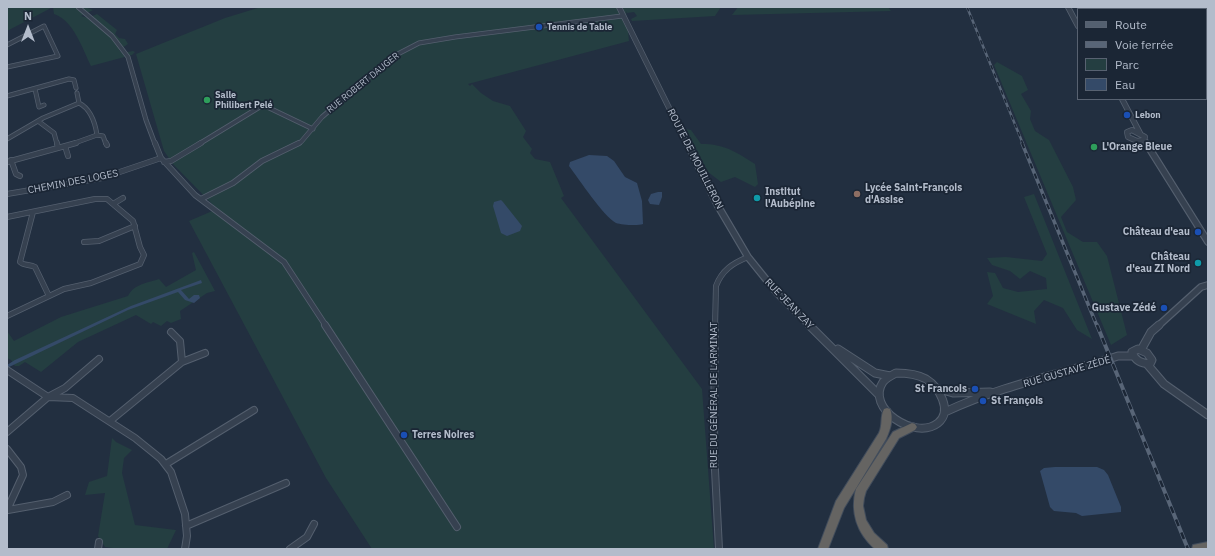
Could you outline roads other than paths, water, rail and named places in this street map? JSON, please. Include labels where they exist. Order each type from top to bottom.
[{"type":"highway","points":[[823,549],[840,505],[883,436],[886,429],[887,412]]},
{"type":"highway","points":[[883,549],[874,542],[865,530],[857,507],[858,497],[861,489],[892,440],[902,431],[912,427]]},
{"type":"highway","points":[[1197,549],[1208,547]]},
{"type":"street","points":[[78,7],[112,35],[128,57],[146,120],[163,160],[201,200],[284,262],[458,527]]},
{"type":"street","name":"ROUTE DE MOUILLERON","points":[[615,7],[631,31],[725,219],[748,257]]},
{"type":"street","name":"ROUTE DE MOUILLERON","points":[[619,7],[621,15],[645,60]]},
{"type":"street","points":[[1068,7],[1077,24]]},
{"type":"street","name":"RUE ROBERT DAUGER","points":[[201,200],[233,183],[262,161],[294,147],[301,142],[322,117],[392,57],[419,44],[455,36],[621,15]]},
{"type":"street","points":[[7,45],[44,26],[58,56],[7,67]]},
{"type":"street","points":[[7,96],[69,79],[74,80],[76,88]]},
{"type":"street","points":[[35,89],[39,107],[44,105]]},
{"type":"street","points":[[77,93],[79,103]]},
{"type":"street","points":[[1123,100],[1140,133]]},
{"type":"street","points":[[7,139],[38,121],[79,103],[84,104],[88,109],[98,135]]},
{"type":"street","name":"CHEMIN DES LOGES","points":[[7,194],[102,178],[163,160],[171,161],[263,105],[313,129]]},
{"type":"street","points":[[1133,120],[1127,135],[1152,152]]},
{"type":"street","points":[[38,121],[54,133],[58,148]]},
{"type":"street","points":[[1130,130],[1140,133],[1145,137],[1144,140],[1208,242]]},
{"type":"street","points":[[20,176],[16,174],[9,161],[58,148],[98,135],[103,136],[107,145]]},
{"type":"street","points":[[1134,140],[1144,140]]},
{"type":"street","points":[[64,146],[68,156]]},
{"type":"street","points":[[7,217],[107,198],[134,221],[140,247],[144,255],[140,264],[91,283],[64,289],[7,316]]},
{"type":"street","points":[[113,204],[123,198]]},
{"type":"street","points":[[33,212],[20,262],[22,264],[32,265],[35,267],[49,296]]},
{"type":"street","points":[[84,242],[99,241],[136,226]]},
{"type":"street","name":"RUE JEAN ZAY","points":[[748,257],[776,293],[817,332]]},
{"type":"street","name":"RUE DU GÉNÉRAL DE LARMINAT","points":[[719,549],[715,504],[712,434],[716,286],[718,278],[725,269],[736,261],[748,257]]},
{"type":"street","points":[[1141,350],[1151,332],[1201,287],[1208,285]]},
{"type":"street","points":[[171,332],[180,340],[182,362]]},
{"type":"street","points":[[817,332],[858,363],[875,373],[890,376]]},
{"type":"street","points":[[817,332],[879,394]]},
{"type":"street","points":[[1147,364],[1151,362],[1151,358],[1147,353],[1141,350],[1133,350],[1132,356],[1138,362],[1147,364],[1164,384],[1208,415]]},
{"type":"street","points":[[110,422],[182,362],[205,353]]},
{"type":"street","name":"RUE GUSTAVE ZÉDÉ","points":[[945,412],[959,405],[1001,390],[1118,356],[1132,356]]},
{"type":"street","points":[[7,432],[48,397],[65,388],[99,359]]},
{"type":"street","points":[[7,370],[48,397],[73,398],[135,438],[166,464],[175,482],[185,514],[187,536],[185,549]]},
{"type":"street","points":[[896,374],[911,374],[926,380],[936,387],[943,400],[945,412],[939,423],[922,429],[902,424],[887,412],[881,403],[879,394],[880,387],[884,380],[896,374]]},
{"type":"street","name":"RUE GUSTAVE ZÉDÉ","points":[[936,387],[953,394],[970,394],[1001,390]]},
{"type":"street","points":[[166,464],[254,410]]},
{"type":"street","points":[[7,449],[21,467],[23,475],[8,510]]},
{"type":"street","points":[[186,526],[286,483]]},
{"type":"street","points":[[8,510],[53,502],[67,495]]},
{"type":"street","points":[[290,549],[307,537],[314,524]]},
{"type":"water","points":[[589,155],[607,156],[614,161],[625,177],[637,183],[642,201],[643,224],[630,225],[616,223],[598,205],[569,166],[570,162]]},
{"type":"water","points":[[662,192],[659,205],[650,204],[648,200],[651,194]]},
{"type":"water","points":[[501,200],[522,226],[520,231],[507,236],[501,233],[493,206],[494,202]]},
{"type":"water","points":[[201,280],[202,283],[181,290],[189,299],[194,295],[199,295],[200,298],[194,303],[185,300],[178,292],[128,310],[7,368],[7,365],[15,360],[131,306]]},
{"type":"water","points":[[1097,467],[1104,470],[1108,475],[1121,507],[1121,512],[1082,516],[1076,513],[1054,511],[1050,507],[1040,471],[1044,468]]},
{"type":"railway","points":[[967,7],[1023,144]]},
{"type":"railway","points":[[1022,143],[1097,326]]},
{"type":"railway","points":[[1097,325],[1188,549]]},
{"type":"place","name":"Tennis de Table","points":[[539,27]]},
{"type":"place","name":"Salle Philibert Pelé","points":[[207,100]]},
{"type":"place","name":"Lebon","points":[[1127,115]]},
{"type":"place","name":"L'Orange Bleue","points":[[1094,147]]},
{"type":"place","name":"Lycée Saint-François d'Assise","points":[[857,194]]},
{"type":"place","name":"Institut l'Aubépine","points":[[757,198]]},
{"type":"place","name":"Château d'eau","points":[[1198,232]]},
{"type":"place","name":"Château d'eau ZI Nord","points":[[1198,263]]},
{"type":"place","name":"Gustave Zédé","points":[[1164,308]]},
{"type":"place","name":"St Francois","points":[[975,389]]},
{"type":"place","name":"St François","points":[[983,401]]},
{"type":"place","name":"Terres Noires","points":[[404,435]]}]
